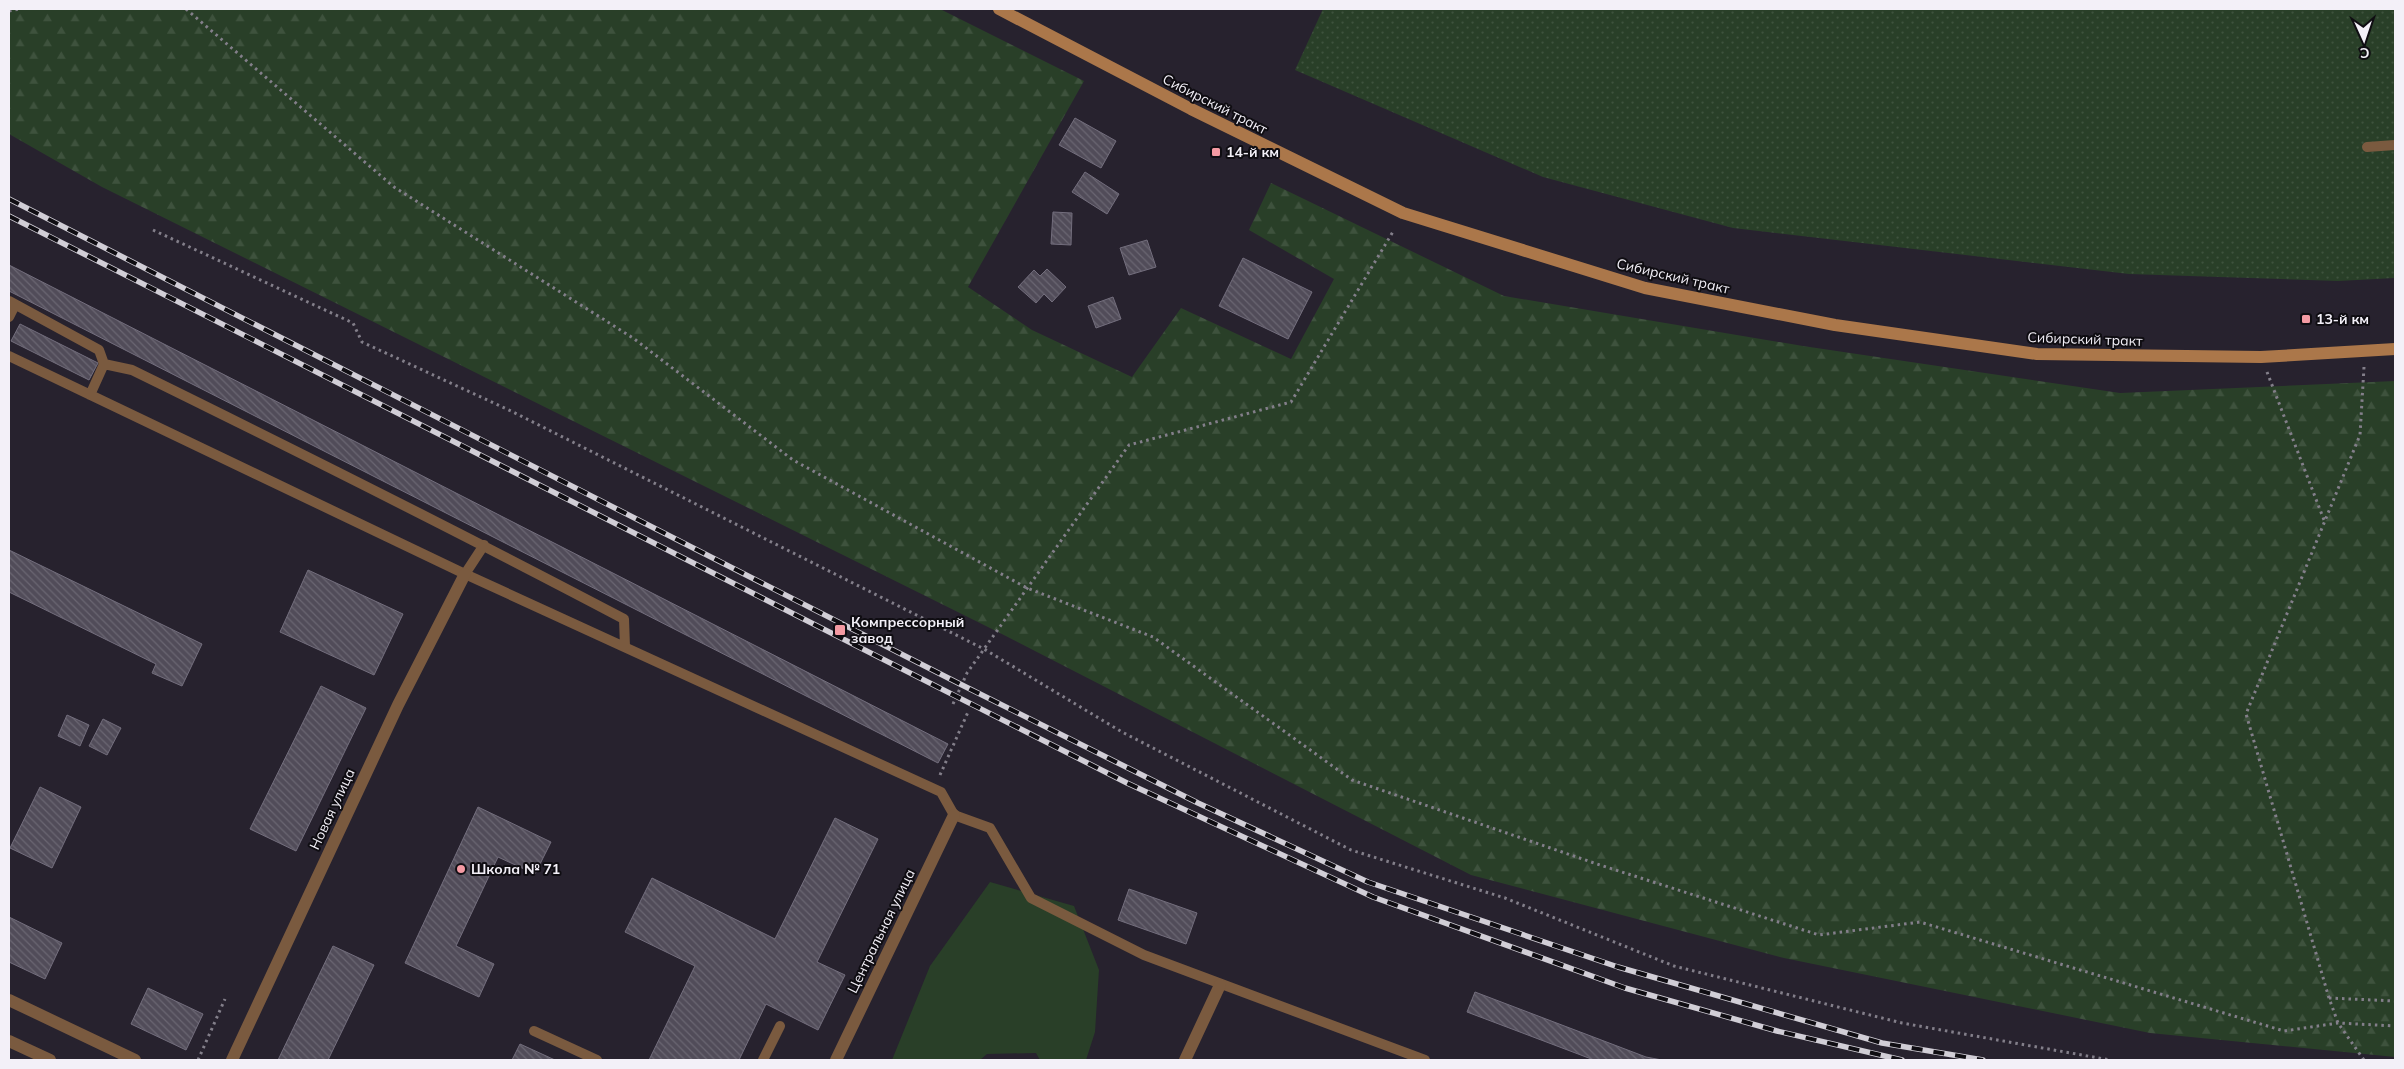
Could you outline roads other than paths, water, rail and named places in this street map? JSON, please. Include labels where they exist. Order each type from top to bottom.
[{"type":"main road","name":"Сибирский тракт","points":[[999,9],[1191,110],[1403,213],[1645,288],[1835,325],[2037,354],[2261,357],[2395,349]]},
{"type":"street","name":"Новая улица","points":[[232,1060],[398,705],[465,574]]},
{"type":"street","name":"Центральная улица","points":[[836,1060],[954,815]]},
{"type":"street","points":[[1185,1060],[1220,985]]},
{"type":"street","points":[[9,1000],[135,1060]]},
{"type":"street","points":[[9,1040],[50,1060]]},
{"type":"lane","points":[[2367,147],[2395,145]]},
{"type":"lane","points":[[9,316],[12,303],[99,350],[104,364],[90,395]]},
{"type":"lane","points":[[9,356],[465,574],[941,792],[954,815],[990,828],[1031,898],[1144,956],[1426,1060]]},
{"type":"lane","points":[[104,364],[132,370],[484,545],[624,618],[625,647]]},
{"type":"lane","points":[[465,574],[484,545]]},
{"type":"lane","points":[[763,1060],[780,1026]]},
{"type":"lane","points":[[534,1031],[597,1060]]},
{"type":"railway","points":[[9,199],[960,684],[1198,803],[1368,882],[1618,967],[1882,1043],[1983,1060]]},
{"type":"railway","points":[[9,216],[1127,783],[1373,897],[1625,988],[1777,1031],[1902,1060]]},
{"type":"place","name":"14-й км","points":[[1216,152]]},
{"type":"place","name":"13-й км","points":[[2306,319]]},
{"type":"place","name":"Компрессорный завод","points":[[840,630]]},
{"type":"place","name":"Школа № 71","points":[[461,869]]}]
